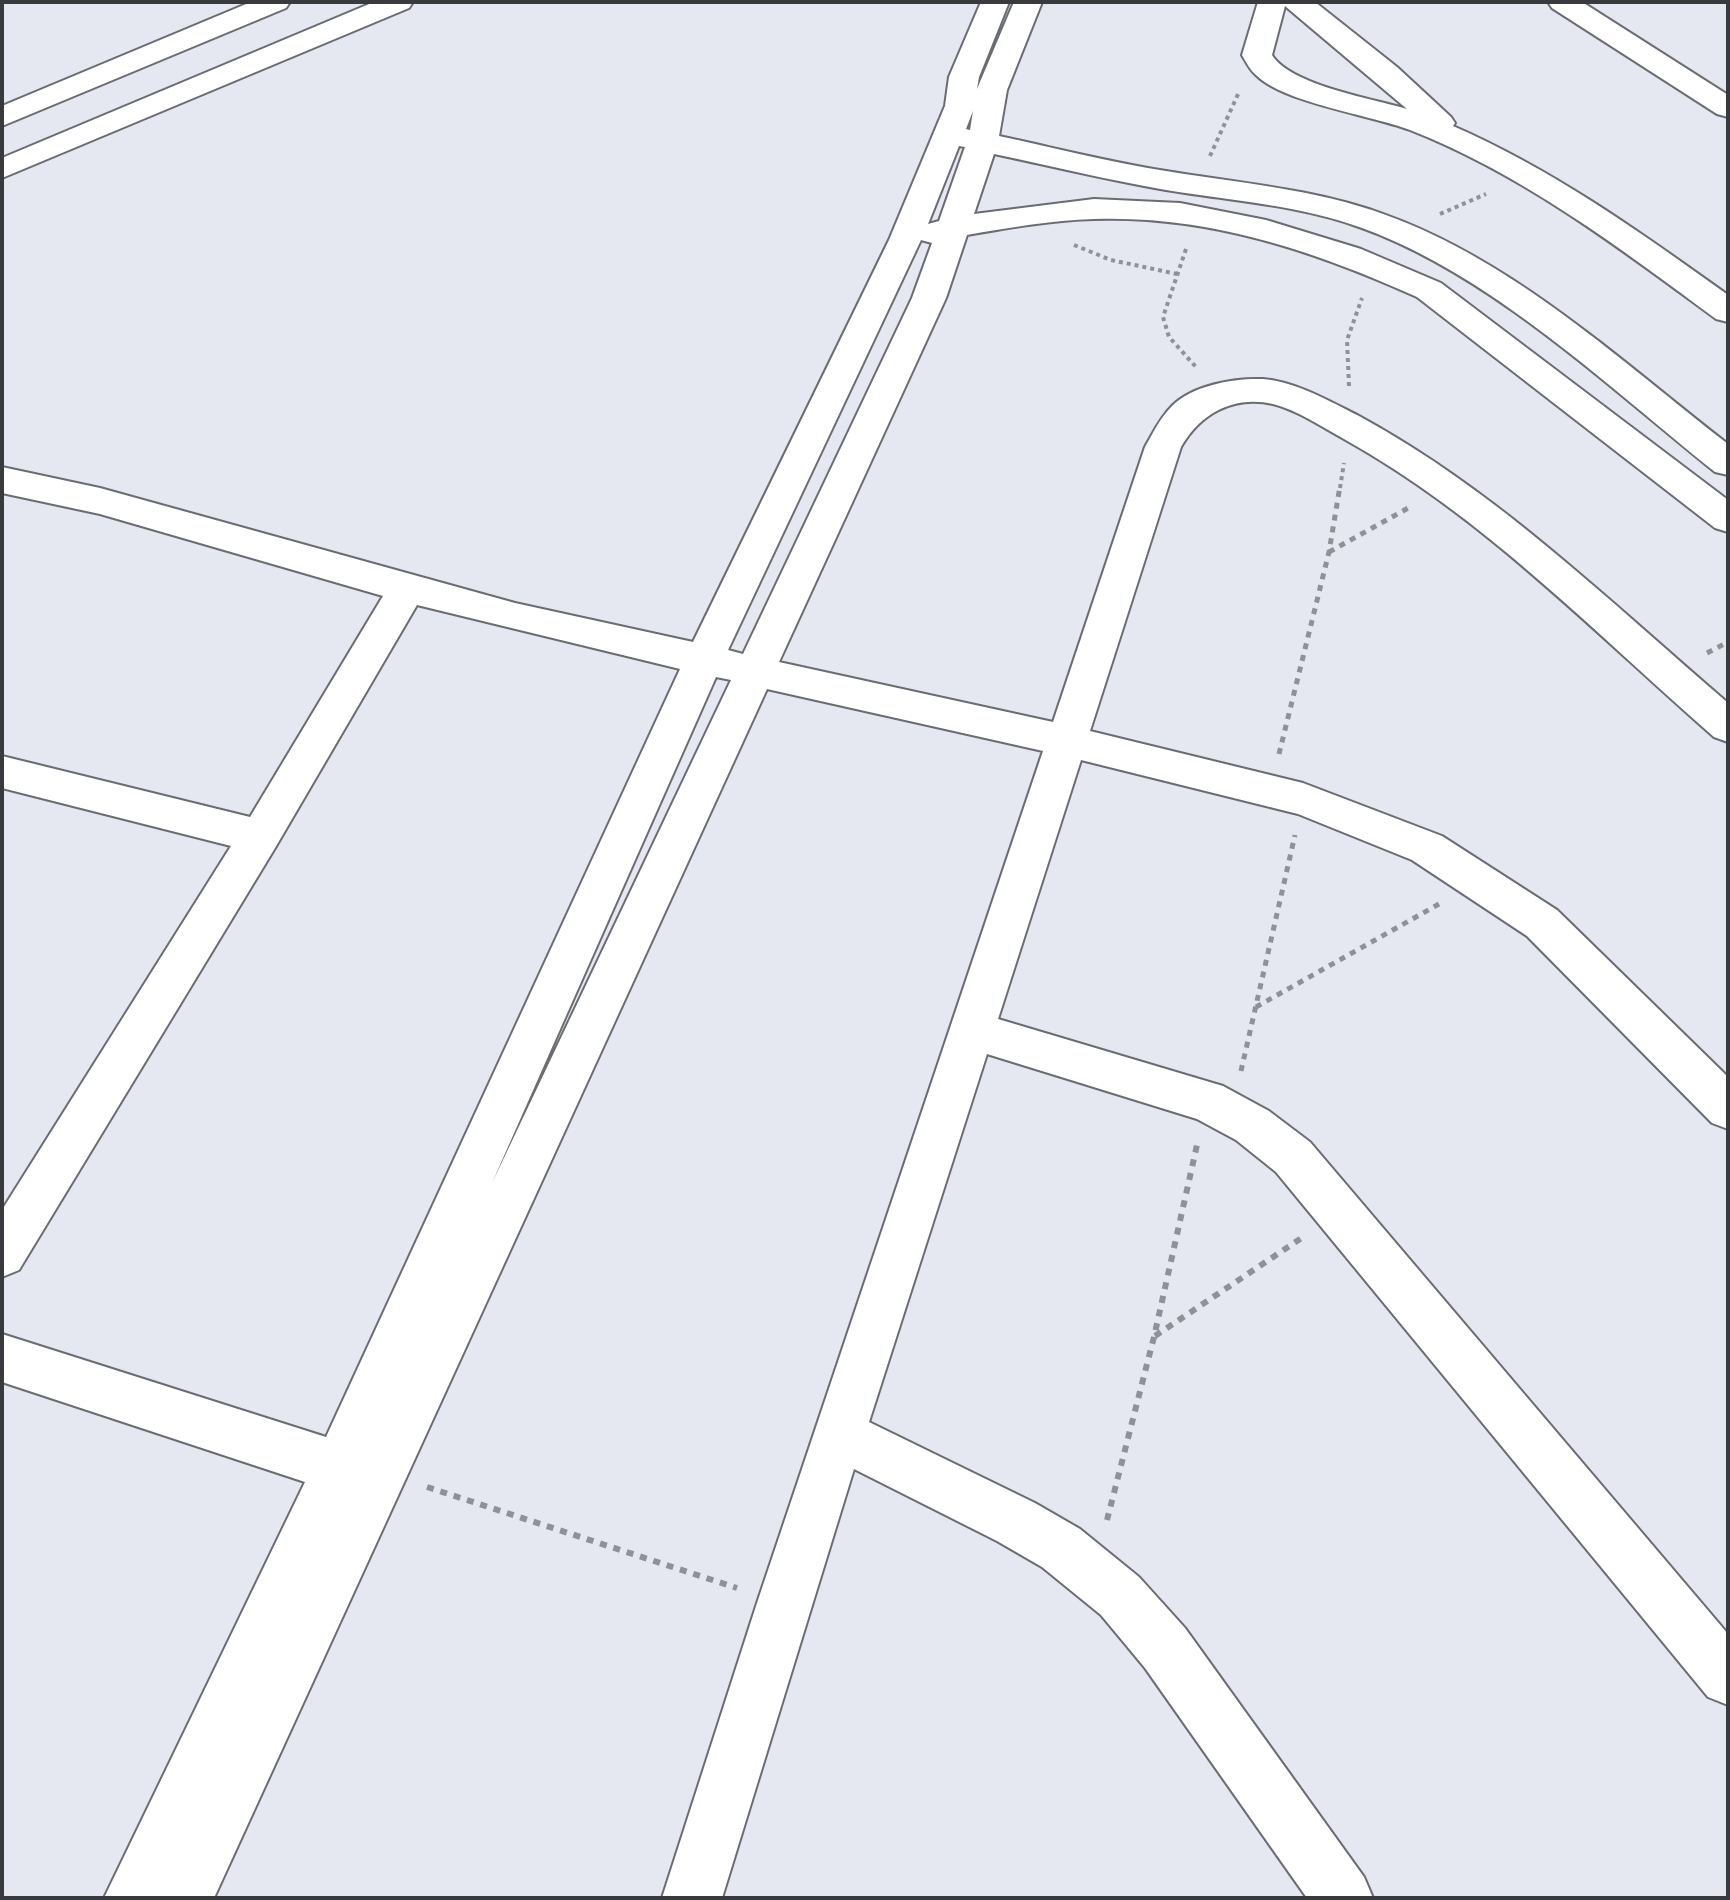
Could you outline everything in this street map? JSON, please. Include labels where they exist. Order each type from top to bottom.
[{"type":"street","points":[[2,117],[276,2]]},
{"type":"street","points":[[2,169],[399,2]]},
{"type":"street","points":[[134,1898],[359,1469],[755,669],[929,298],[954,227],[966,138],[960,106],[964,77],[995,2]]},
{"type":"street","points":[[183,1898],[359,1469],[705,657],[905,240],[992,90],[1028,2]]},
{"type":"street","points":[[1272,2],[1257,55],[1268,70],[1286,79],[1421,124],[1529,175],[1629,240],[1728,311]]},
{"type":"street","points":[[1297,2],[1386,73],[1456,139]]},
{"type":"street","points":[[1562,2],[1728,108]]},
{"type":"street","points":[[240,17],[231,30],[232,43],[246,53],[267,57]]},
{"type":"street","points":[[97,77],[119,82],[133,92],[137,105],[135,113]]},
{"type":"street","points":[[966,138],[1159,196],[1197,201],[1287,200],[1349,215],[1399,232],[1513,298],[1728,463]]},
{"type":"street","points":[[905,240],[954,227],[1094,209],[1159,196]]},
{"type":"street","points":[[1197,201],[1375,264],[1429,290],[1481,326],[1728,519]]},
{"type":"street","points":[[692,1898],[784,1603],[1163,447],[1184,414],[1220,394],[1264,391],[1303,403],[1350,426],[1446,487],[1547,568],[1728,726]]},
{"type":"street","points":[[2,480],[100,501],[515,617],[705,657],[1287,795],[1427,848],[1481,880],[1542,923],[1728,1108]]},
{"type":"street","points":[[2,1254],[260,836],[407,589]]},
{"type":"street","points":[[2,772],[260,836]]},
{"type":"street","points":[[971,1030],[1220,1106],[1293,1157],[1728,1677]]},
{"type":"street","points":[[2,1358],[359,1469]]},
{"type":"street","points":[[839,1434],[1016,1522],[1061,1548],[1120,1596],[1165,1648],[1343,1898]]},
{"type":"path","points":[[1220,394],[1169,337],[1163,317],[1197,201],[1257,55]]},
{"type":"path","points":[[1399,232],[1529,175]]},
{"type":"path","points":[[1034,217],[1093,255],[1177,274]]},
{"type":"path","points":[[1094,1573],[1154,1337],[1220,1106],[1255,1008],[1287,795],[1350,426],[1347,340],[1375,264]]},
{"type":"path","points":[[1329,552],[1446,487]]},
{"type":"path","points":[[1255,1008],[1481,880]]},
{"type":"path","points":[[1154,1337],[1339,1213]]},
{"type":"path","points":[[359,1469],[784,1603]]}]
